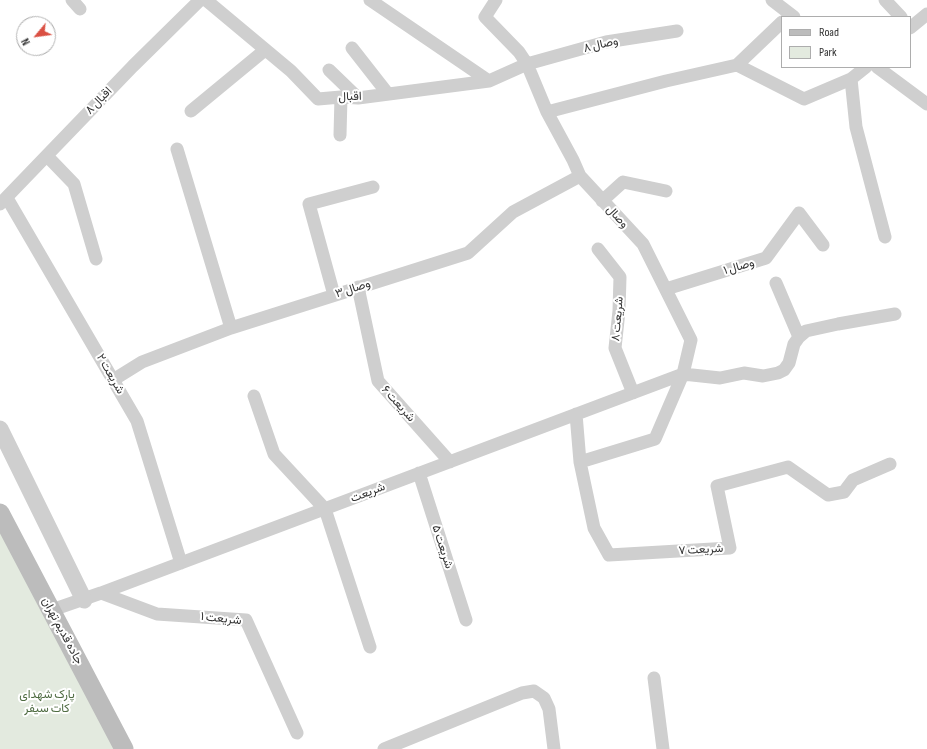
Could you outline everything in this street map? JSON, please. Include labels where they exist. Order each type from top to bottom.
[{"type":"main road","name":"جاده قدیم تهران","points":[[0,513],[124,749]]},
{"type":"street","name":"اقبال ۸","points":[[3,201],[133,66],[200,0]]},
{"type":"street","name":"اقبال","points":[[206,0],[291,71],[318,99],[341,97],[358,98],[489,81],[527,64]]},
{"type":"street","points":[[370,0],[489,81]]},
{"type":"street","name":"وصال","points":[[496,0],[485,17],[519,52],[527,64],[548,112],[574,160],[580,176],[643,244],[691,340],[683,374],[656,438],[580,462]]},
{"type":"street","points":[[772,0],[787,16]]},
{"type":"street","points":[[885,0],[900,16]]},
{"type":"street","points":[[911,26],[927,14]]},
{"type":"street","points":[[548,112],[666,81],[737,65],[781,24]]},
{"type":"street","name":"وصال ۸","points":[[527,64],[606,42],[677,31]]},
{"type":"street","points":[[352,48],[388,94]]},
{"type":"street","points":[[191,111],[265,50]]},
{"type":"street","points":[[737,65],[804,99],[851,79],[867,68]]},
{"type":"street","points":[[870,68],[927,104]]},
{"type":"street","points":[[329,70],[358,98]]},
{"type":"street","points":[[851,79],[856,127],[885,237]]},
{"type":"street","points":[[340,135],[341,97]]},
{"type":"street","points":[[177,149],[231,328]]},
{"type":"street","points":[[47,156],[74,184],[96,259]]},
{"type":"street","name":"وصال ۳","points":[[113,380],[142,362],[231,328],[468,253],[513,212],[580,176]]},
{"type":"street","points":[[602,201],[623,182],[666,191]]},
{"type":"street","points":[[334,295],[309,204],[372,187]]},
{"type":"street","name":"شریعت ۲","points":[[3,201],[137,421],[181,563]]},
{"type":"street","name":"وصال ۱","points":[[666,289],[766,258],[799,213],[823,245]]},
{"type":"street","name":"شریعت ۸","points":[[598,249],[620,277],[620,311],[615,348],[633,393]]},
{"type":"street","points":[[776,283],[799,337]]},
{"type":"street","name":"شریعت ۶","points":[[358,287],[378,381],[450,462]]},
{"type":"street","points":[[683,374],[720,378],[744,373],[763,376],[778,373],[784,370],[789,363],[794,344],[806,331],[895,314]]},
{"type":"street","name":"شریعت","points":[[52,610],[84,600],[683,374]]},
{"type":"street","points":[[254,396],[274,454],[325,509],[370,647]]},
{"type":"street","name":"شریعت ۷","points":[[576,414],[580,462],[594,528],[609,555],[730,548],[717,486],[788,467],[828,495],[844,492],[853,480],[890,464]]},
{"type":"street","points":[[0,429],[84,600]]},
{"type":"street","name":"شریعت ۵","points":[[419,474],[466,620]]},
{"type":"street","name":"شریعت ۱","points":[[101,593],[157,614],[246,620],[297,733]]},
{"type":"street","points":[[654,678],[663,749]]},
{"type":"street","points":[[384,749],[403,746],[522,693],[534,691],[544,698],[549,709],[554,749]]},
{"type":"green space","name":"پارک شهدای کات سیفر","points":[[0,513],[124,749],[0,749]]}]
